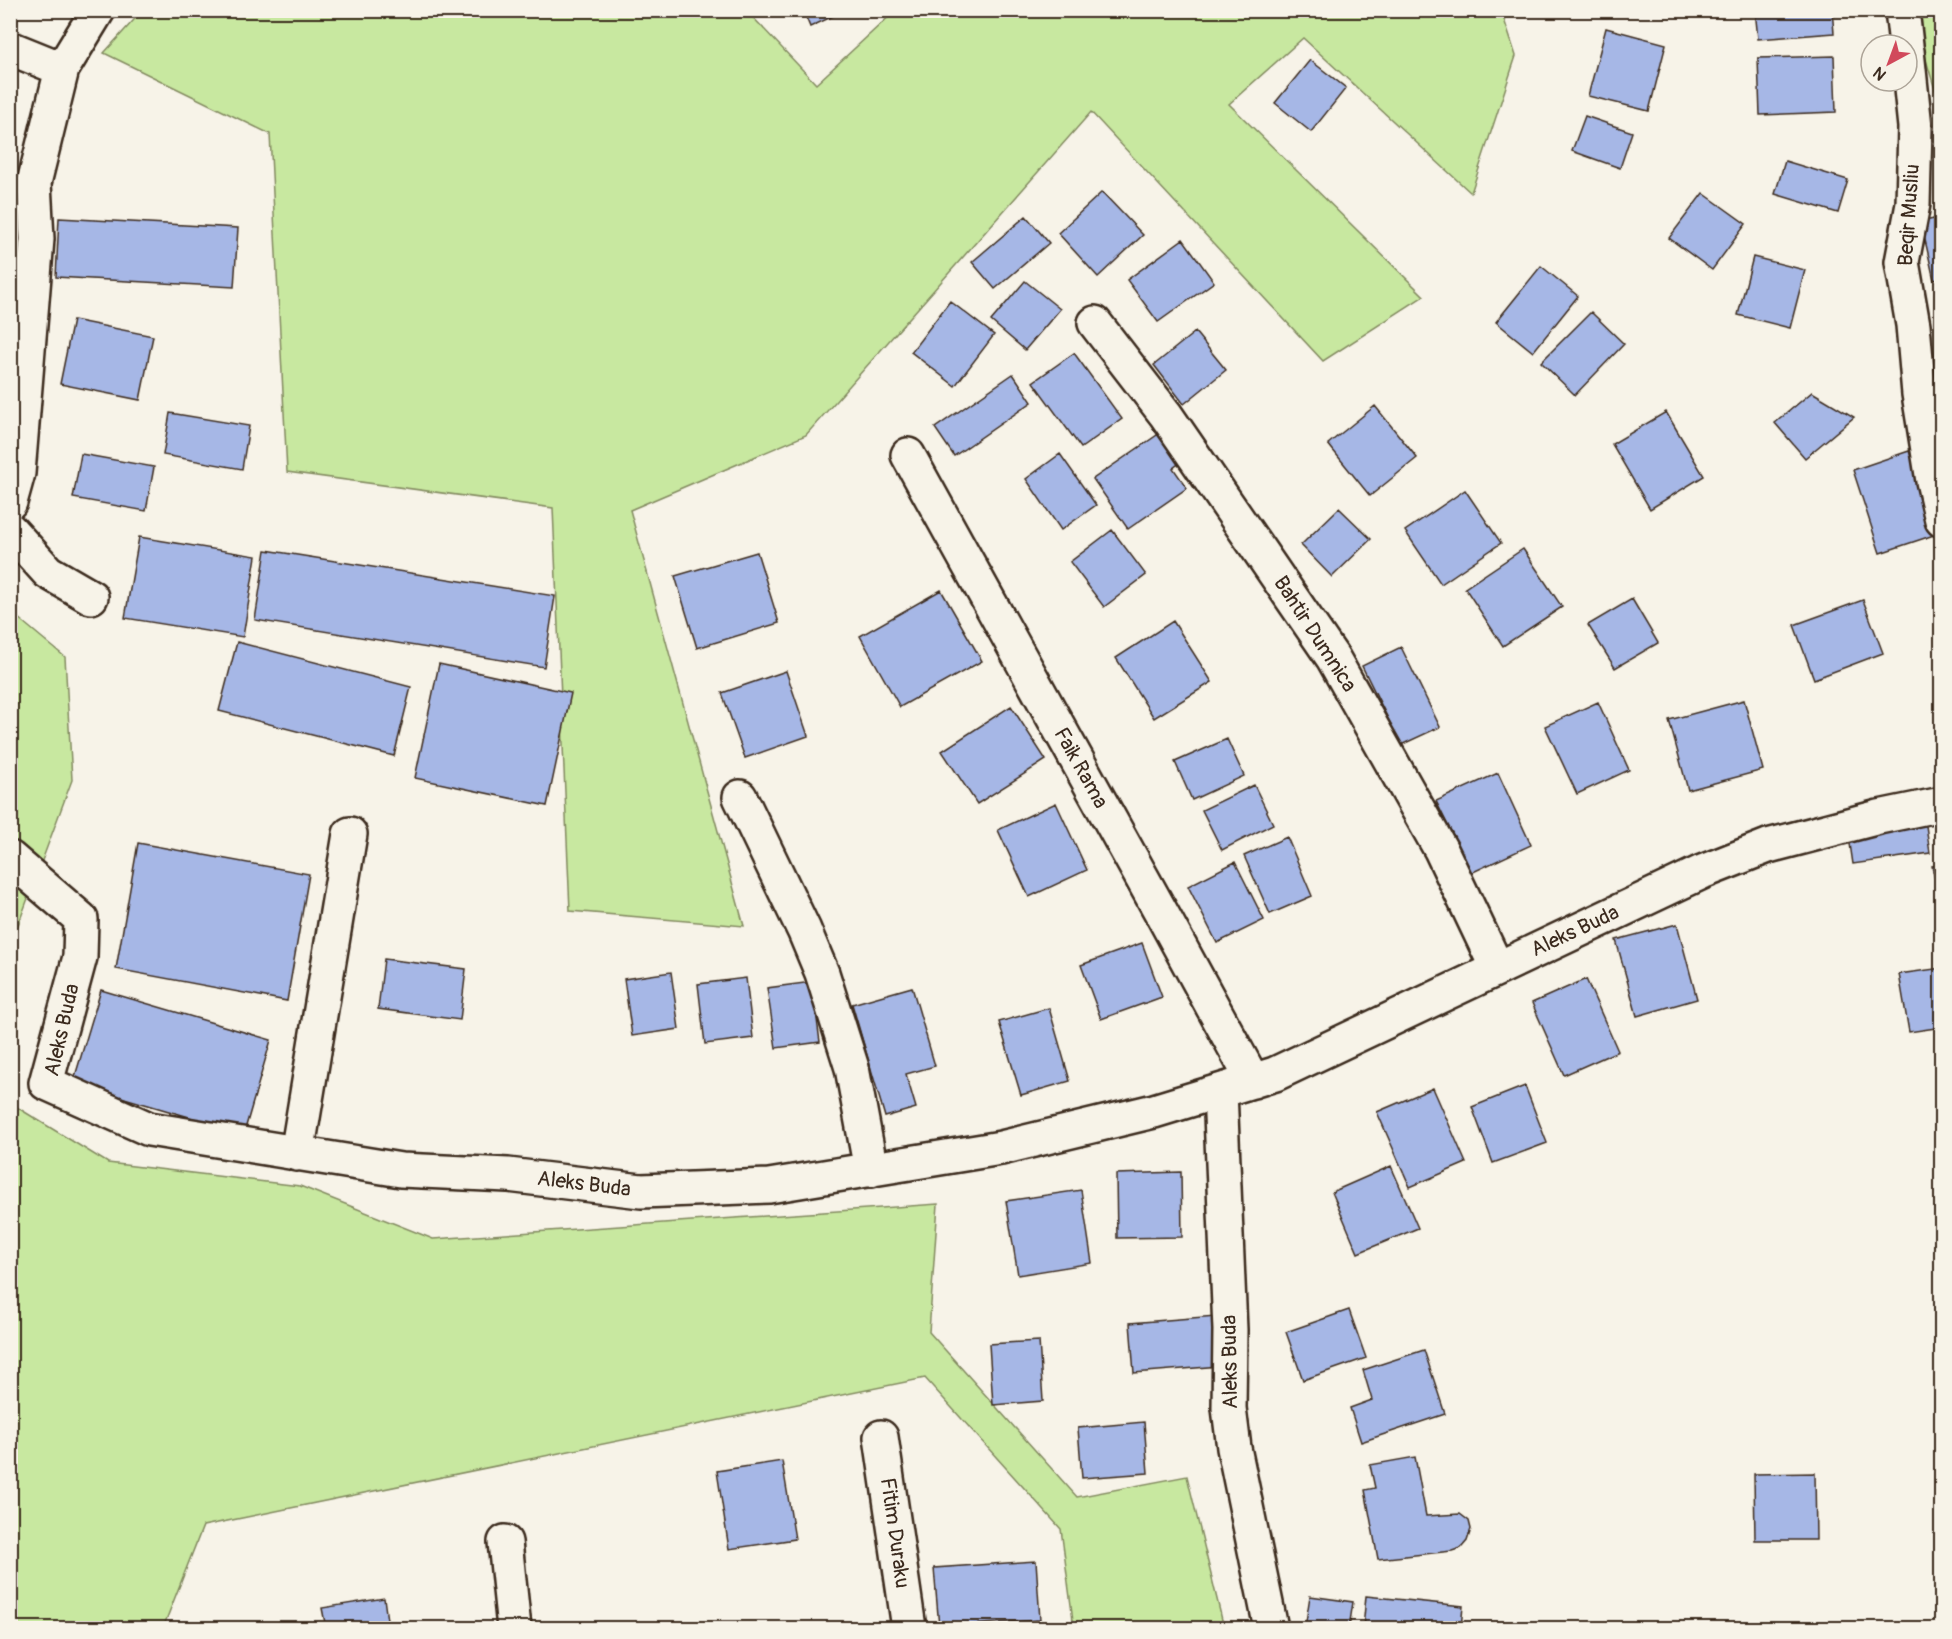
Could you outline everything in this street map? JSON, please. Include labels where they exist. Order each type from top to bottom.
[{"type":"street","points":[[10,502],[18,473],[38,239],[34,183],[62,69],[98,10]]},
{"type":"street","points":[[1902,10],[1905,33]]},
{"type":"street","points":[[10,48],[62,69]]},
{"type":"street","name":"Beqir Musliu","points":[[1910,93],[1914,138],[1913,204],[1902,262],[1913,325],[1919,394],[1941,520]]},
{"type":"street","name":"Bahtir Dumnica","points":[[1095,323],[1166,415],[1334,658],[1441,850],[1497,968]]},
{"type":"street","name":"Faik Rama","points":[[908,455],[1253,1081]]},
{"type":"street","points":[[10,530],[48,572],[92,597]]},
{"type":"street","points":[[740,797],[822,972],[852,1068],[871,1170]]},
{"type":"street","name":"Aleks Buda","points":[[10,858],[81,919],[80,957],[46,1083],[149,1129],[401,1170],[508,1175],[641,1191],[769,1186],[1001,1148],[1154,1111],[1275,1074],[1702,872],[1768,846],[1879,817],[1941,804]]},
{"type":"street","points":[[297,1154],[350,834]]},
{"type":"street","name":"Aleks Buda","points":[[1220,1091],[1230,1330],[1229,1408],[1234,1448],[1271,1629]]},
{"type":"street","name":"Fitim Duraku","points":[[881,1437],[909,1629]]},
{"type":"street","points":[[505,1542],[514,1629]]},
{"type":"green space","points":[[746,10],[816,84],[895,11],[1501,10],[1516,56],[1471,193],[1303,38],[1229,104],[1424,296],[1323,361],[1091,112],[806,435],[630,510],[744,926],[570,911],[553,508],[287,472],[270,134],[104,53],[142,11]]},
{"type":"green space","points":[[1911,11],[1941,11],[1941,109],[1919,33]]},
{"type":"green space","points":[[11,612],[65,657],[72,780],[11,944]]},
{"type":"green space","points":[[10,1103],[108,1163],[300,1186],[433,1239],[938,1204],[929,1332],[1077,1497],[1187,1476],[1224,1628],[1074,1628],[1061,1529],[925,1378],[203,1526],[163,1628],[11,1628]]},
{"type":"building","points":[[803,10],[846,10],[810,27]]},
{"type":"building","points":[[1755,10],[1832,10],[1834,33],[1758,39]]},
{"type":"building","points":[[1606,28],[1666,44],[1649,111],[1588,96]]},
{"type":"building","points":[[1834,56],[1836,112],[1760,115],[1758,58]]},
{"type":"building","points":[[1310,60],[1346,88],[1311,132],[1275,103]]},
{"type":"building","points":[[1585,116],[1632,132],[1620,168],[1572,151]]},
{"type":"building","points":[[1785,161],[1848,180],[1838,213],[1775,194]]},
{"type":"building","points":[[1102,192],[1143,235],[1098,277],[1058,233]]},
{"type":"building","points":[[1703,193],[1746,224],[1712,270],[1669,238]]},
{"type":"building","points":[[1026,216],[1049,243],[995,289],[972,262]]},
{"type":"building","points":[[1942,217],[1942,278],[1934,280],[1921,222]]},
{"type":"building","points":[[59,218],[238,228],[234,287],[56,277]]},
{"type":"building","points":[[1183,239],[1214,282],[1158,322],[1127,280]]},
{"type":"building","points":[[1753,257],[1805,270],[1790,328],[1738,315]]},
{"type":"building","points":[[1541,266],[1578,296],[1533,352],[1496,322]]},
{"type":"building","points":[[1025,281],[1060,309],[1025,350],[991,321]]},
{"type":"building","points":[[950,301],[994,335],[955,386],[911,352]]},
{"type":"building","points":[[1591,312],[1624,344],[1575,395],[1541,362]]},
{"type":"building","points":[[73,320],[153,336],[140,400],[60,384]]},
{"type":"building","points":[[1195,332],[1226,370],[1184,404],[1154,365]]},
{"type":"building","points":[[1074,353],[1122,419],[1081,448],[1033,382]]},
{"type":"building","points":[[1013,374],[1032,402],[954,456],[935,428]]},
{"type":"building","points":[[1812,392],[1854,417],[1805,458],[1775,423]]},
{"type":"building","points":[[1375,406],[1417,458],[1370,496],[1328,444]]},
{"type":"building","points":[[1666,412],[1704,476],[1650,509],[1612,444]]},
{"type":"building","points":[[170,413],[249,426],[242,469],[163,455]]},
{"type":"building","points":[[1163,431],[1184,460],[1173,468],[1187,488],[1128,529],[1093,479]]},
{"type":"building","points":[[1909,451],[1937,534],[1880,553],[1853,470]]},
{"type":"building","points":[[81,454],[154,467],[146,511],[73,498]]},
{"type":"building","points":[[1060,454],[1096,505],[1061,530],[1026,479]]},
{"type":"building","points":[[1465,490],[1501,543],[1441,584],[1405,531]]},
{"type":"building","points":[[1339,508],[1371,539],[1332,577],[1301,545]]},
{"type":"building","points":[[1112,530],[1146,575],[1104,607],[1070,562]]},
{"type":"building","points":[[139,537],[256,556],[243,637],[125,618]]},
{"type":"building","points":[[1523,549],[1562,607],[1503,646],[1465,588]]},
{"type":"building","points":[[266,550],[555,596],[544,667],[255,620]]},
{"type":"building","points":[[757,552],[779,623],[697,648],[675,576]]},
{"type":"building","points":[[941,590],[982,661],[900,707],[860,636]]},
{"type":"building","points":[[1632,599],[1658,643],[1615,668],[1588,625]]},
{"type":"building","points":[[1863,600],[1883,653],[1814,679],[1794,625]]},
{"type":"building","points":[[1173,621],[1212,682],[1154,718],[1116,658]]},
{"type":"building","points":[[237,642],[411,687],[394,756],[219,711]]},
{"type":"building","points":[[1401,647],[1440,727],[1401,745],[1362,666]]},
{"type":"building","points":[[439,664],[571,693],[547,806],[415,778]]},
{"type":"building","points":[[786,671],[808,736],[745,758],[722,693]]},
{"type":"building","points":[[1744,700],[1763,770],[1688,790],[1669,720]]},
{"type":"building","points":[[1598,702],[1629,770],[1577,794],[1545,726]]},
{"type":"building","points":[[1011,706],[1046,760],[977,804],[942,751]]},
{"type":"building","points":[[1227,739],[1244,776],[1192,800],[1175,762]]},
{"type":"building","points":[[1498,773],[1531,845],[1471,873],[1436,801]]},
{"type":"building","points":[[1254,785],[1273,824],[1222,850],[1202,810]]},
{"type":"building","points":[[1056,803],[1087,870],[1029,897],[998,830]]},
{"type":"building","points":[[1925,819],[1930,853],[1853,864],[1848,830]]},
{"type":"building","points":[[1287,837],[1312,896],[1270,914],[1244,856]]},
{"type":"building","points":[[138,843],[309,874],[287,1001],[116,969]]},
{"type":"building","points":[[1235,862],[1264,920],[1217,943],[1188,886]]},
{"type":"building","points":[[1942,865],[1942,911],[1932,866]]},
{"type":"building","points":[[1677,924],[1697,999],[1637,1016],[1616,940]]},
{"type":"building","points":[[1142,943],[1162,997],[1101,1019],[1081,965]]},
{"type":"building","points":[[384,959],[466,969],[460,1020],[378,1009]]},
{"type":"building","points":[[1942,968],[1942,1027],[1909,1032],[1899,974]]},
{"type":"building","points":[[671,972],[679,1029],[632,1036],[624,979]]},
{"type":"building","points":[[746,978],[753,1038],[705,1044],[698,984]]},
{"type":"building","points":[[1586,979],[1618,1051],[1564,1075],[1532,1003]]},
{"type":"building","points":[[812,982],[820,1042],[776,1048],[767,988]]},
{"type":"building","points":[[912,987],[935,1066],[906,1074],[916,1108],[885,1117],[852,1004]]},
{"type":"building","points":[[101,990],[271,1040],[244,1133],[73,1083]]},
{"type":"building","points":[[1049,1008],[1070,1081],[1021,1095],[999,1022]]},
{"type":"building","points":[[1525,1086],[1547,1143],[1493,1163],[1472,1107]]},
{"type":"building","points":[[1433,1088],[1466,1163],[1410,1187],[1377,1112]]},
{"type":"building","points":[[1391,1166],[1418,1228],[1358,1253],[1332,1192]]},
{"type":"building","points":[[1181,1172],[1182,1237],[1117,1238],[1116,1174]]},
{"type":"building","points":[[1081,1190],[1092,1263],[1018,1275],[1006,1201]]},
{"type":"building","points":[[1349,1310],[1366,1358],[1303,1380],[1286,1332]]},
{"type":"building","points":[[1216,1316],[1220,1366],[1134,1373],[1130,1323]]},
{"type":"building","points":[[1039,1341],[1043,1401],[993,1405],[989,1344]]},
{"type":"building","points":[[1424,1350],[1445,1414],[1361,1442],[1350,1408],[1372,1400],[1363,1370]]},
{"type":"building","points":[[1144,1422],[1148,1473],[1082,1478],[1078,1428]]},
{"type":"building","points":[[1415,1457],[1426,1516],[1460,1514],[1469,1521],[1471,1529],[1467,1541],[1461,1548],[1452,1551],[1378,1559],[1365,1490],[1375,1488],[1370,1465]]},
{"type":"building","points":[[782,1461],[795,1539],[729,1549],[717,1471]]},
{"type":"building","points":[[1815,1473],[1816,1540],[1755,1540],[1754,1474]]},
{"type":"building","points":[[1036,1561],[1040,1620],[939,1627],[934,1568]]},
{"type":"building","points":[[1310,1596],[1353,1602],[1349,1628],[1305,1628]]},
{"type":"building","points":[[1366,1596],[1463,1606],[1461,1628],[1363,1628]]},
{"type":"building","points":[[384,1598],[388,1628],[326,1628],[322,1608]]}]
